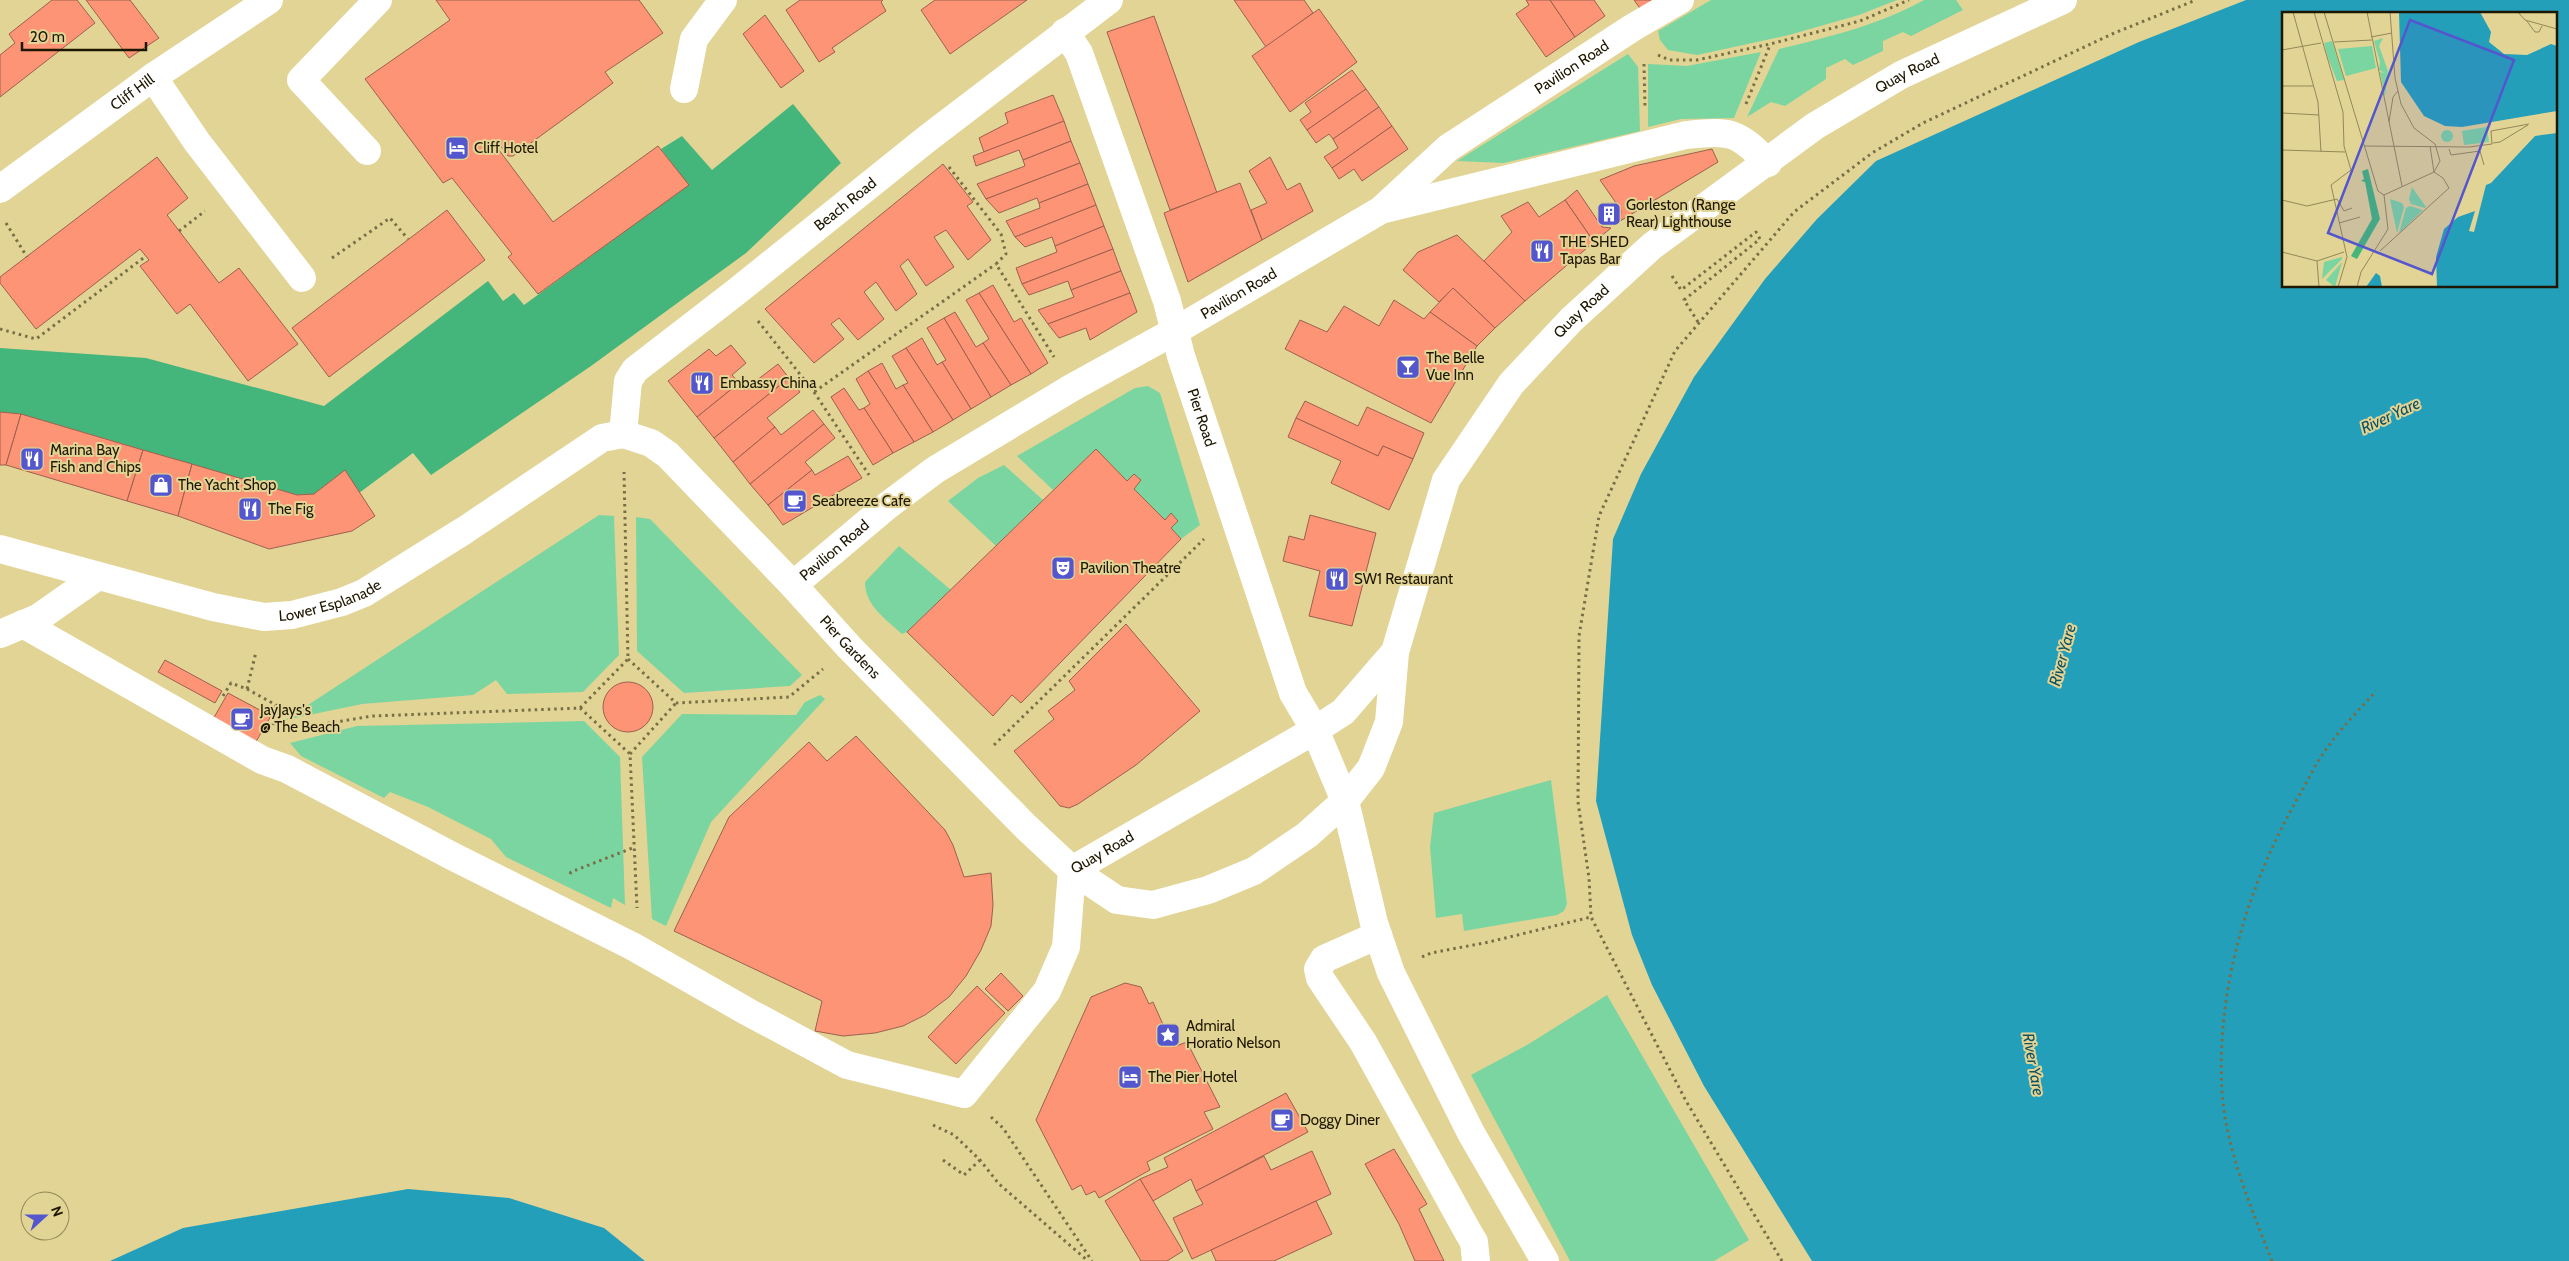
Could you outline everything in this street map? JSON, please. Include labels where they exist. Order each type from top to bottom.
[{"type":"street","name":"Cliff Hill","points":[[0,189],[153,77],[269,0]]},
{"type":"street","points":[[367,151],[301,80],[378,0]]},
{"type":"street","points":[[684,89],[694,40],[723,0]]},
{"type":"street","name":"Beach Road","points":[[624,434],[628,381],[635,370],[736,292],[928,138],[1109,0]]},
{"type":"street","name":"Pavilion Road","points":[[794,585],[887,506],[935,470],[1073,387],[1175,332],[1381,210],[1448,148],[1638,38],[1680,0]]},
{"type":"street","name":"Quay Road","points":[[1395,652],[1343,712],[1072,870],[1118,900],[1153,905],[1208,890],[1254,871],[1307,835],[1344,801],[1371,768],[1389,722],[1395,652],[1446,480],[1511,384],[1571,320],[1652,246],[1768,163],[1815,126],[1901,75],[2063,0]]},
{"type":"street","name":"Pier Road","points":[[1065,32],[1082,63],[1167,301],[1232,512],[1293,692],[1315,730],[1344,801],[1378,935],[1390,972],[1471,1133],[1545,1261]]},
{"type":"street","points":[[153,77],[197,142],[302,278]]},
{"type":"street","points":[[1381,210],[1686,135],[1724,131],[1746,141],[1768,163]]},
{"type":"street","name":"Pier Gardens","points":[[624,434],[651,443],[668,455],[794,585],[849,647],[972,770],[1026,828],[1072,870]]},
{"type":"street","name":"Lower Esplanade","points":[[0,550],[213,607],[264,617],[292,615],[342,602],[364,593],[465,530],[602,438],[624,434]]},
{"type":"street","points":[[12,629],[38,618],[98,576]]},
{"type":"street","points":[[12,629],[205,727],[262,760],[287,769],[632,946],[748,1012],[847,1065],[964,1094],[1047,991],[1066,947],[1072,870]]},
{"type":"street","points":[[1378,935],[1324,959],[1318,969],[1320,978],[1362,1042],[1474,1242],[1476,1261]]},
{"type":"path","points":[[1638,38],[1669,60],[1697,60],[1860,21],[1909,0]]},
{"type":"path","points":[[1782,1261],[1686,1101],[1591,916],[1589,878],[1578,802],[1579,636],[1599,516],[1676,351],[1698,322],[1794,212],[1872,153],[1923,123],[2112,34],[2196,0]]},
{"type":"path","points":[[1638,38],[1644,65],[1646,145]]},
{"type":"path","points":[[1746,141],[1740,118],[1770,44]]},
{"type":"path","points":[[814,392],[996,264],[1006,254],[1001,234],[928,138]]},
{"type":"path","points":[[179,231],[209,207]]},
{"type":"path","points":[[4,219],[27,257]]},
{"type":"path","points":[[1681,290],[1756,232],[1760,239],[1684,300],[1698,322]]},
{"type":"path","points":[[0,329],[36,339],[146,256]]},
{"type":"path","points":[[996,264],[1073,387]]},
{"type":"path","points":[[736,292],[814,392],[860,458],[887,506]]},
{"type":"path","points":[[272,733],[372,716],[580,708],[628,659],[624,434]]},
{"type":"path","points":[[972,770],[995,743],[1232,512]]},
{"type":"path","points":[[248,689],[264,617]]},
{"type":"path","points":[[630,754],[676,703],[788,697],[849,647]]},
{"type":"path","points":[[628,659],[676,703]]},
{"type":"path","points":[[205,727],[231,683],[248,689],[276,705],[272,733],[262,760]]},
{"type":"path","points":[[2272,1261],[2233,1153],[2222,1091],[2224,1018],[2235,952],[2252,892],[2280,828],[2327,748],[2376,691]]},
{"type":"path","points":[[580,708],[630,754],[636,847],[637,923],[632,946]]},
{"type":"path","points":[[555,908],[572,872],[636,847]]},
{"type":"path","points":[[1390,972],[1431,953],[1489,942],[1591,916]]},
{"type":"path","points":[[964,1094],[1002,1128],[1092,1261]]},
{"type":"path","points":[[930,1124],[954,1135],[980,1160],[999,1184],[1088,1261]]},
{"type":"path","points":[[943,1160],[964,1175],[980,1160]]},
{"type":"green space","points":[[1711,0],[1897,0],[1859,15],[1789,35],[1697,55],[1668,50],[1660,40],[1658,31]]},
{"type":"green space","points":[[1924,0],[1956,0],[1963,10],[1911,36],[1903,32],[1883,41],[1883,51],[1853,65],[1845,59],[1826,68],[1826,79],[1785,106],[1771,102],[1747,117],[1779,49],[1835,35],[1872,23]]},
{"type":"green space","points":[[1761,52],[1734,118],[1681,119],[1648,127],[1648,64],[1687,66]]},
{"type":"green space","points":[[1628,54],[1638,67],[1640,131],[1504,163],[1457,161]]},
{"type":"green space","points":[[793,104],[841,163],[746,253],[591,366],[431,475],[413,453],[359,493],[345,470],[314,494],[297,495],[21,414],[0,412],[0,348],[146,358],[324,406],[488,281],[503,301],[514,293],[524,305],[688,185],[661,149],[682,136],[712,170]]},
{"type":"green space","points":[[1148,386],[1160,393],[1200,525],[1181,539],[1171,528],[1178,521],[1171,513],[1165,520],[1134,489],[1141,480],[1134,474],[1127,481],[1096,449],[1053,490],[1017,456],[1135,388]]},
{"type":"green space","points":[[1004,465],[1043,500],[996,546],[948,501],[978,478]]},
{"type":"green space","points":[[599,515],[614,516],[619,655],[583,692],[507,694],[496,680],[473,695],[362,704],[285,720]]},
{"type":"green space","points":[[636,517],[650,519],[802,675],[790,686],[684,693],[637,651]]},
{"type":"green space","points":[[899,546],[951,590],[907,632],[902,634],[872,605],[866,591],[865,582]]},
{"type":"green space","points":[[820,695],[825,699],[711,822],[666,926],[652,919],[642,757],[682,714],[796,715],[805,702]]},
{"type":"green space","points":[[584,721],[620,757],[625,905],[613,898],[611,908],[506,857],[491,839],[428,807],[390,792],[384,798],[301,756],[290,743],[357,726]]},
{"type":"green space","points":[[1551,780],[1567,904],[1564,911],[1557,915],[1464,931],[1462,914],[1436,918],[1430,847],[1434,813]]},
{"type":"green space","points":[[1607,995],[1749,1240],[1714,1261],[1570,1261],[1471,1075],[1527,1045]]},
{"type":"water","name":"River Yare","points":[[2246,0],[2569,0],[2569,1261],[1812,1261],[1704,1086],[1652,985],[1632,935],[1596,801],[1613,539],[1641,474],[1694,377],[1765,279],[1817,219],[1876,161],[2139,42]]},
{"type":"water","points":[[408,1189],[509,1198],[604,1228],[645,1261],[110,1261],[183,1228]]},
{"type":"building","points":[[52,0],[77,0],[95,23],[0,97],[0,55],[15,43],[9,34]]},
{"type":"building","points":[[86,0],[130,0],[159,38],[129,58]]},
{"type":"building","name":"Cliff Hotel","points":[[436,0],[639,0],[663,33],[605,72],[613,83],[513,156],[508,156],[499,144],[496,146],[553,222],[658,146],[689,185],[538,294],[508,257],[512,254],[452,178],[443,183],[365,79],[450,20]]},
{"type":"building","points":[[800,0],[883,0],[881,2],[886,11],[832,48],[835,52],[819,62],[786,10]]},
{"type":"building","points":[[935,0],[1027,0],[950,54],[921,10]]},
{"type":"building","points":[[1234,0],[1304,0],[1313,13],[1266,47]]},
{"type":"building","points":[[1526,0],[1550,0],[1575,37],[1546,57],[1516,14],[1529,5]]},
{"type":"building","points":[[1550,0],[1594,0],[1605,16],[1575,37]]},
{"type":"building","points":[[1634,0],[1657,0],[1642,11]]},
{"type":"building","points":[[1319,9],[1357,62],[1290,112],[1252,56]]},
{"type":"building","points":[[765,15],[804,71],[781,88],[743,34]]},
{"type":"building","points":[[1154,16],[1217,193],[1170,210],[1107,32]]},
{"type":"building","points":[[1352,70],[1366,89],[1307,130],[1300,120],[1311,112],[1305,103]]},
{"type":"building","points":[[1366,89],[1379,107],[1333,139],[1329,134],[1316,143],[1307,130]]},
{"type":"building","points":[[1053,95],[1064,121],[984,152],[979,138],[1008,123],[1005,113]]},
{"type":"building","points":[[1379,107],[1392,126],[1332,168],[1324,157],[1338,148],[1333,139]]},
{"type":"building","points":[[1064,121],[1071,141],[1023,160],[1019,150],[976,166],[973,156]]},
{"type":"building","points":[[1392,126],[1408,149],[1362,181],[1354,169],[1339,179],[1332,168]]},
{"type":"building","points":[[1071,141],[1080,163],[986,199],[977,184],[1025,166],[1023,160]]},
{"type":"building","points":[[1712,149],[1718,162],[1620,221],[1621,210],[1600,180],[1634,166]]},
{"type":"building","points":[[157,157],[188,198],[167,215],[219,283],[239,268],[298,344],[248,381],[190,304],[177,314],[140,266],[149,260],[140,249],[36,329],[0,283],[0,277]]},
{"type":"building","points":[[1270,157],[1287,190],[1300,183],[1313,211],[1262,240],[1251,210],[1267,203],[1249,171]]},
{"type":"building","points":[[1080,163],[1088,184],[1039,203],[1037,198],[999,213],[986,199]]},
{"type":"building","points":[[943,164],[973,202],[967,206],[991,240],[968,260],[946,230],[934,237],[954,267],[926,286],[908,259],[900,266],[917,294],[896,311],[876,282],[864,292],[884,319],[858,340],[839,318],[831,324],[844,339],[814,363],[765,309]]},
{"type":"building","points":[[1240,183],[1262,240],[1188,282],[1164,213]]},
{"type":"building","points":[[1088,184],[1096,205],[1015,237],[1006,221],[1040,208],[1039,203]]},
{"type":"building","points":[[1577,190],[1602,227],[1611,228],[1594,242],[1565,200]]},
{"type":"building","points":[[1565,200],[1594,242],[1525,301],[1484,261],[1512,232],[1501,216],[1528,202],[1539,217]]},
{"type":"building","name":"Gorleston (Range Rear) Lighthouse","points":[[1609,203],[1617,206],[1620,214],[1617,222],[1609,225],[1601,222],[1598,214],[1601,206]]},
{"type":"building","points":[[1096,205],[1104,226],[1055,246],[1052,237],[1025,247],[1015,237]]},
{"type":"building","points":[[447,210],[485,260],[329,377],[292,328]]},
{"type":"building","points":[[1104,226],[1113,249],[1022,284],[1016,268],[1057,252],[1055,246]]},
{"type":"building","points":[[1457,235],[1525,301],[1495,328],[1453,288],[1439,302],[1403,270],[1418,252]]},
{"type":"building","points":[[1113,249],[1121,271],[1071,290],[1068,281],[1029,295],[1022,284]]},
{"type":"building","points":[[1121,271],[1130,293],[1048,324],[1038,310],[1074,297],[1071,290]]},
{"type":"building","points":[[993,285],[1014,322],[1021,318],[1048,363],[1031,374],[979,293]]},
{"type":"building","points":[[1453,288],[1495,328],[1477,346],[1430,312]]},
{"type":"building","points":[[979,293],[1031,374],[1011,385],[983,343],[989,339],[966,300]]},
{"type":"building","points":[[1130,293],[1137,312],[1090,340],[1086,328],[1059,338],[1048,324]]},
{"type":"building","points":[[1394,300],[1424,319],[1430,312],[1477,346],[1431,423],[1285,349],[1300,320],[1327,332],[1344,306],[1379,326]]},
{"type":"building","points":[[955,312],[976,347],[983,343],[1011,385],[991,397],[944,318]]},
{"type":"building","points":[[944,318],[991,397],[971,409],[942,362],[946,360],[927,328]]},
{"type":"building","points":[[922,338],[937,365],[942,362],[971,409],[953,420],[906,348]]},
{"type":"building","points":[[731,345],[746,363],[732,375],[739,383],[697,417],[668,381],[709,349],[716,356]]},
{"type":"building","points":[[906,348],[953,420],[933,432],[903,385],[908,383],[892,356]]},
{"type":"building","points":[[882,363],[896,389],[903,385],[933,432],[914,442],[868,371]]},
{"type":"building","points":[[778,364],[789,378],[714,438],[697,417],[739,383],[744,390]]},
{"type":"building","points":[[868,371],[914,442],[893,453],[864,408],[870,404],[856,379]]},
{"type":"building","points":[[789,378],[800,392],[767,418],[775,427],[733,462],[714,438]]},
{"type":"building","points":[[844,388],[859,410],[864,408],[893,453],[873,465],[831,397]]},
{"type":"building","points":[[1305,401],[1358,426],[1367,407],[1424,433],[1413,459],[1383,446],[1378,456],[1296,418]]},
{"type":"building","points":[[813,410],[824,424],[750,484],[733,462],[775,427],[781,435]]},
{"type":"building","points":[[0,412],[21,414],[6,465],[0,465]]},
{"type":"building","points":[[21,414],[143,450],[127,501],[6,465]]},
{"type":"building","points":[[1296,418],[1378,456],[1383,446],[1413,459],[1389,510],[1331,483],[1341,461],[1288,437]]},
{"type":"building","points":[[824,424],[835,438],[805,462],[812,470],[768,505],[750,484]]},
{"type":"building","name":"Pavilion Theatre","points":[[1096,449],[1127,481],[1134,474],[1141,480],[1134,489],[1165,520],[1171,513],[1178,521],[1171,528],[1181,539],[1021,703],[1012,695],[993,716],[907,632]]},
{"type":"building","points":[[143,450],[192,464],[178,516],[127,501]]},
{"type":"building","points":[[848,456],[862,478],[783,525],[768,505],[812,470],[815,475]]},
{"type":"building","points":[[192,464],[297,495],[314,494],[345,470],[375,516],[352,531],[269,549],[178,516]]},
{"type":"building","points":[[1310,515],[1376,533],[1352,626],[1309,616],[1320,571],[1283,561],[1289,536],[1304,540]]},
{"type":"building","points":[[1126,624],[1200,711],[1136,765],[1078,804],[1069,808],[1060,806],[1014,751],[1054,719],[1048,711],[1075,690],[1069,681]]},
{"type":"building","points":[[165,660],[222,691],[215,703],[158,672]]},
{"type":"building","points":[[623,682],[633,682],[646,689],[653,702],[653,712],[646,725],[633,732],[623,732],[614,728],[607,721],[603,712],[603,702],[607,693],[614,686]]},
{"type":"building","name":"JayJays's @ The Beach","points":[[228,693],[271,716],[254,745],[212,721]]},
{"type":"building","points":[[856,736],[945,830],[953,845],[964,877],[991,873],[993,905],[991,926],[981,950],[966,976],[949,997],[925,1015],[903,1026],[875,1033],[843,1036],[815,1031],[822,1001],[674,931],[729,817],[809,742],[827,761]]},
{"type":"building","points":[[1001,973],[1023,996],[1008,1011],[985,989]]},
{"type":"building","name":"The Pier Hotel","points":[[1125,983],[1141,987],[1149,1004],[1153,1002],[1173,1047],[1187,1042],[1220,1107],[1204,1112],[1213,1129],[1147,1162],[1150,1170],[1099,1198],[1095,1191],[1086,1195],[1081,1185],[1072,1190],[1036,1120],[1091,997]]},
{"type":"building","points":[[977,986],[1005,1013],[956,1064],[928,1037]]},
{"type":"building","points":[[1286,1093],[1308,1132],[1196,1191],[1191,1179],[1153,1201],[1140,1179],[1168,1167],[1164,1158]]},
{"type":"building","points":[[1394,1149],[1427,1204],[1419,1209],[1444,1261],[1415,1261],[1399,1224],[1365,1164]]},
{"type":"building","points":[[1312,1151],[1331,1194],[1192,1259],[1173,1218],[1203,1204],[1196,1191],[1264,1156],[1271,1170]]},
{"type":"building","points":[[1140,1179],[1183,1251],[1167,1261],[1141,1261],[1105,1201]]},
{"type":"building","points":[[1316,1201],[1332,1234],[1274,1261],[1216,1261],[1211,1250]]},
{"type":"place","name":"Cliff Hotel","points":[[457,148]]},
{"type":"place","name":"Gorleston (Range Rear) Lighthouse","points":[[1609,214]]},
{"type":"place","name":"THE SHED Tapas Bar","points":[[1542,251]]},
{"type":"place","name":"The Belle Vue Inn","points":[[1408,367]]},
{"type":"place","name":"Embassy China","points":[[702,383]]},
{"type":"place","name":"Marina Bay Fish and Chips","points":[[32,459]]},
{"type":"place","name":"The Yacht Shop","points":[[161,485]]},
{"type":"place","name":"Seabreeze Cafe","points":[[795,501]]},
{"type":"place","name":"The Fig","points":[[250,509]]},
{"type":"place","name":"Pavilion Theatre","points":[[1063,568]]},
{"type":"place","name":"SW1 Restaurant","points":[[1337,579]]},
{"type":"place","name":"JayJays's @ The Beach","points":[[242,719]]},
{"type":"place","name":"Admiral Horatio Nelson","points":[[1168,1035]]},
{"type":"place","name":"The Pier Hotel","points":[[1130,1077]]},
{"type":"place","name":"Doggy Diner","points":[[1282,1120]]}]
